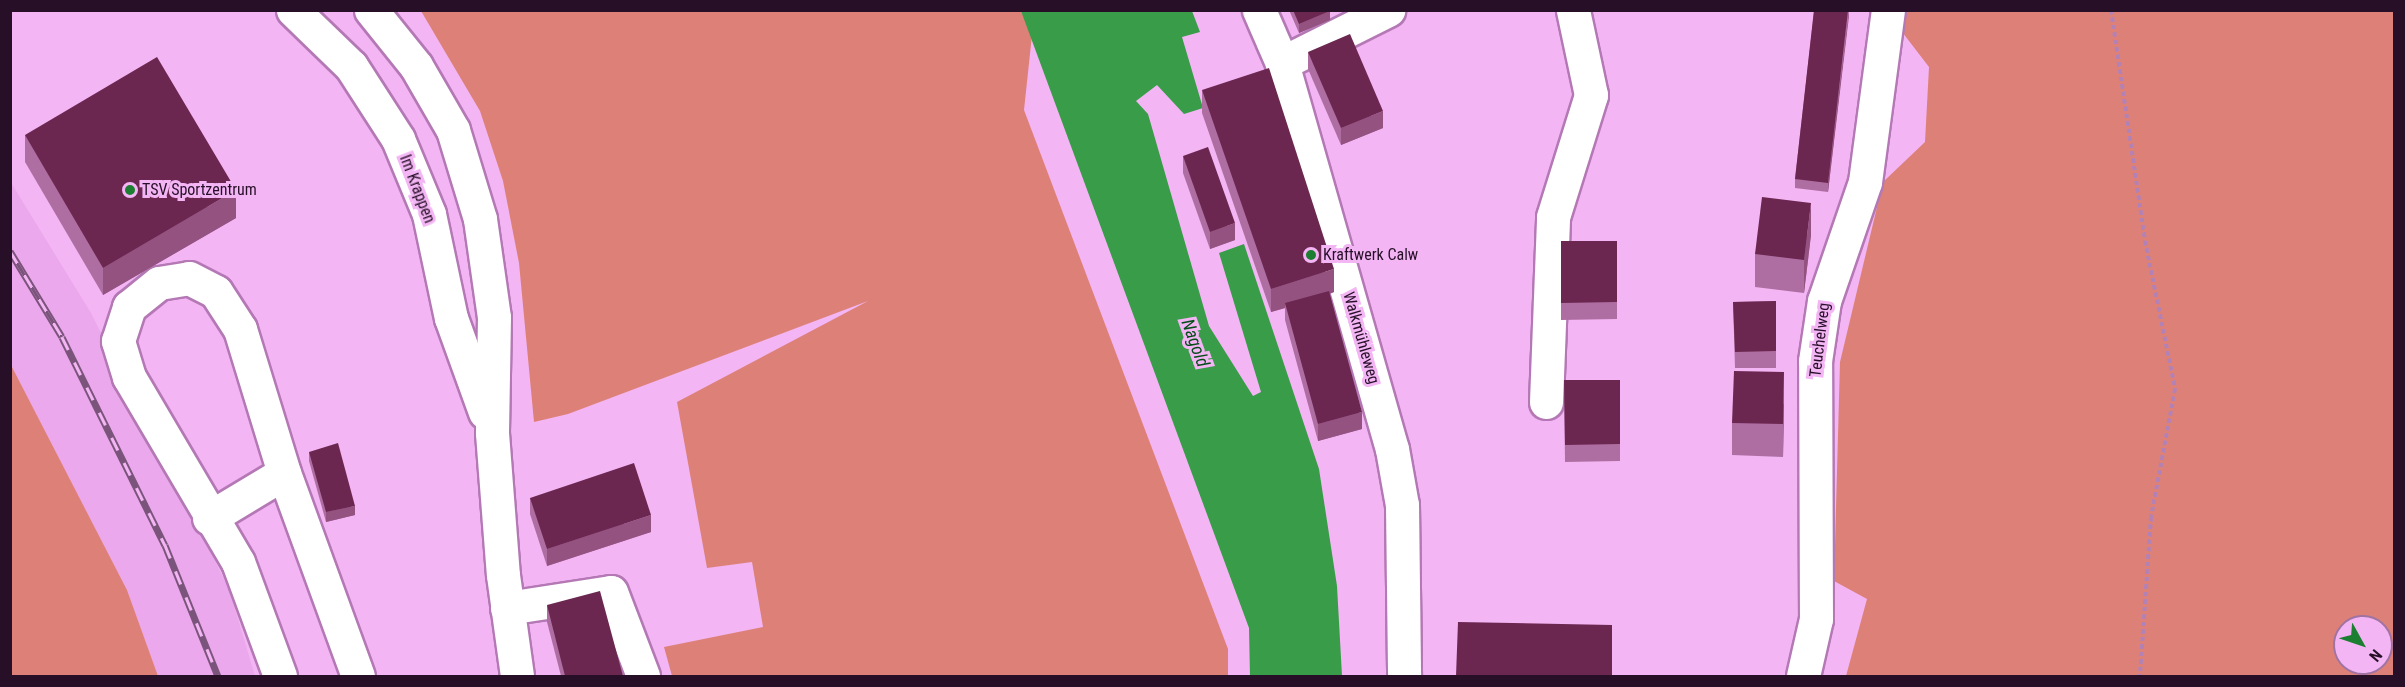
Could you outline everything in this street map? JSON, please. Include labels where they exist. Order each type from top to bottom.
[{"type":"street","name":"Im Krappen","points":[[293,10],[351,66],[398,139],[429,214],[452,318],[492,433]]},
{"type":"street","name":"Im Krappen","points":[[371,10],[416,66],[453,130],[480,219],[494,317],[492,433],[507,608],[517,676]]},
{"type":"street","name":"Walkmühleweg","points":[[1259,10],[1282,63],[1392,449],[1402,506],[1404,676]]},
{"type":"street","points":[[1282,63],[1388,10]]},
{"type":"street","points":[[1546,402],[1553,217],[1591,95],[1581,34],[1573,10]]},
{"type":"street","points":[[1871,10],[1882,63]]},
{"type":"street","name":"Teuchelweg","points":[[1803,676],[1816,619],[1815,361],[1824,301],[1865,182],[1888,10]]},
{"type":"street","points":[[280,676],[238,562],[209,518],[129,377],[118,341],[129,307],[159,282],[189,278],[216,292],[240,329],[284,473],[358,676]]},
{"type":"street","points":[[209,518],[284,473]]},
{"type":"street","points":[[507,608],[611,592],[643,676]]},
{"type":"path","points":[[2111,10],[2145,241],[2175,389],[2151,517],[2140,676]]},
{"type":"shaded area","points":[[421,11],[1021,11],[1032,35],[1024,110],[1228,649],[1228,676],[672,676],[664,647],[763,627],[752,562],[707,568],[677,402],[868,301],[568,414],[534,422],[519,263],[503,181],[480,111]]},
{"type":"shaded area","points":[[1886,11],[2394,11],[2394,676],[1846,676],[1867,599],[1834,581],[1840,362],[1883,182],[1925,142],[1929,67]]},
{"type":"shaded area","points":[[10,181],[91,313],[229,589],[255,676],[158,676],[127,590],[11,365]]},
{"type":"shaded area","points":[[11,365],[127,590],[158,676],[11,676]]},
{"type":"water","name":"Nagold","points":[[1021,11],[1192,11],[1200,32],[1182,37],[1203,108],[1184,114],[1157,85],[1136,101],[1148,114],[1209,326],[1253,396],[1261,392],[1219,253],[1244,244],[1319,469],[1337,586],[1342,676],[1250,676],[1249,628]]},
{"type":"building","points":[[1293,10],[1330,10],[1330,11],[1299,24]]},
{"type":"building","points":[[1814,10],[1848,10],[1828,183],[1795,179]]},
{"type":"building","points":[[1350,34],[1383,111],[1341,128],[1308,52]]},
{"type":"building","name":"TSV Sportzentrum","points":[[157,57],[236,190],[103,268],[25,135]]},
{"type":"building","points":[[1269,68],[1334,269],[1271,289],[1202,90]]},
{"type":"building","points":[[1208,147],[1235,223],[1210,232],[1183,156]]},
{"type":"building","points":[[1762,197],[1811,203],[1804,260],[1755,254]]},
{"type":"building","points":[[1561,241],[1617,241],[1617,302],[1561,303]]},
{"type":"building","points":[[1329,291],[1362,412],[1318,424],[1285,303]]},
{"type":"building","points":[[1776,301],[1776,351],[1735,352],[1733,302]]},
{"type":"building","points":[[1734,371],[1784,372],[1783,424],[1732,423]]},
{"type":"building","points":[[1564,380],[1620,380],[1620,444],[1565,445]]},
{"type":"building","points":[[338,443],[355,506],[326,512],[309,452]]},
{"type":"building","points":[[634,463],[651,515],[547,549],[530,498]]},
{"type":"building","points":[[600,591],[623,676],[565,676],[547,605]]},
{"type":"building","points":[[1458,622],[1612,625],[1612,676],[1456,676]]},
{"type":"railway","points":[[10,251],[62,337],[165,545],[218,676]]},
{"type":"place","name":"TSV Sportzentrum","points":[[130,190]]},
{"type":"place","name":"Kraftwerk Calw","points":[[1311,255]]}]
